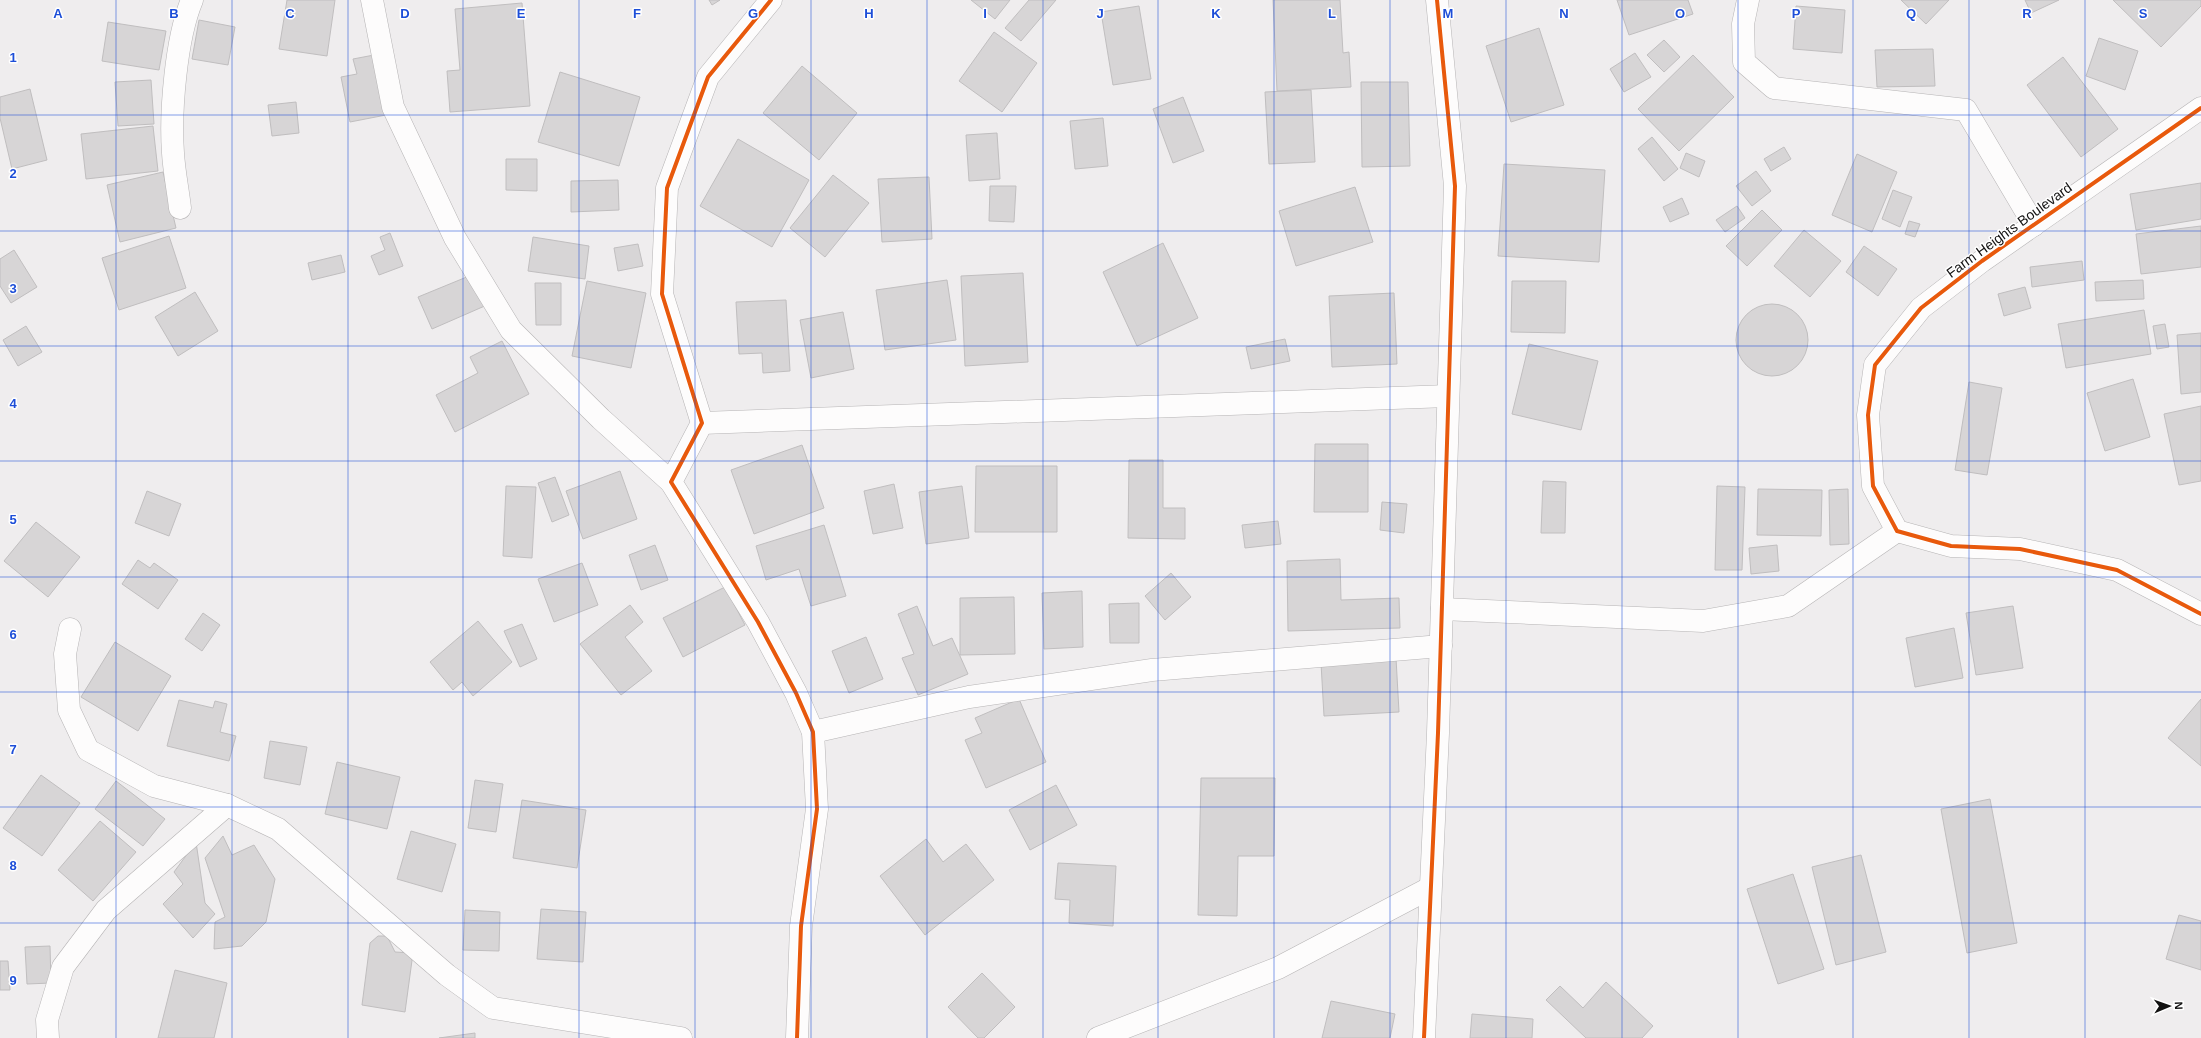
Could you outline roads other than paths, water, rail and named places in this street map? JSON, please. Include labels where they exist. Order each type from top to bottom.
[{"type":"street","points":[[180,208],[173,152],[174,80],[185,16],[192,0]]},
{"type":"street","points":[[372,0],[393,107],[455,238],[511,330],[601,419],[671,482],[758,622],[796,693],[814,732],[817,809],[801,926],[797,1038]]},
{"type":"street","points":[[671,482],[702,422],[662,294],[667,188],[708,77],[771,0]]},
{"type":"street","points":[[1424,1038],[1441,646],[1455,186],[1437,0]]},
{"type":"street","points":[[1748,0],[1743,24],[1744,62],[1774,88],[1966,110],[2034,225]]},
{"type":"street","name":"Farm Heights Boulevard","points":[[1897,531],[1873,486],[1868,415],[1874,364],[1921,308],[1982,261],[2201,108]]},
{"type":"street","points":[[702,422],[1448,396]]},
{"type":"street","points":[[1442,609],[1703,621],[1788,606],[1897,531],[1951,546],[2020,549],[2116,570],[2201,614]]},
{"type":"street","points":[[70,629],[65,654],[69,710],[88,750],[154,786],[227,805],[278,829],[446,975],[493,1008],[681,1038]]},
{"type":"street","points":[[814,732],[969,697],[1152,670],[1441,646]]},
{"type":"street","points":[[48,1038],[47,1020],[63,967],[106,910],[227,805]]},
{"type":"street","points":[[1098,1038],[1278,968],[1430,888]]}]
